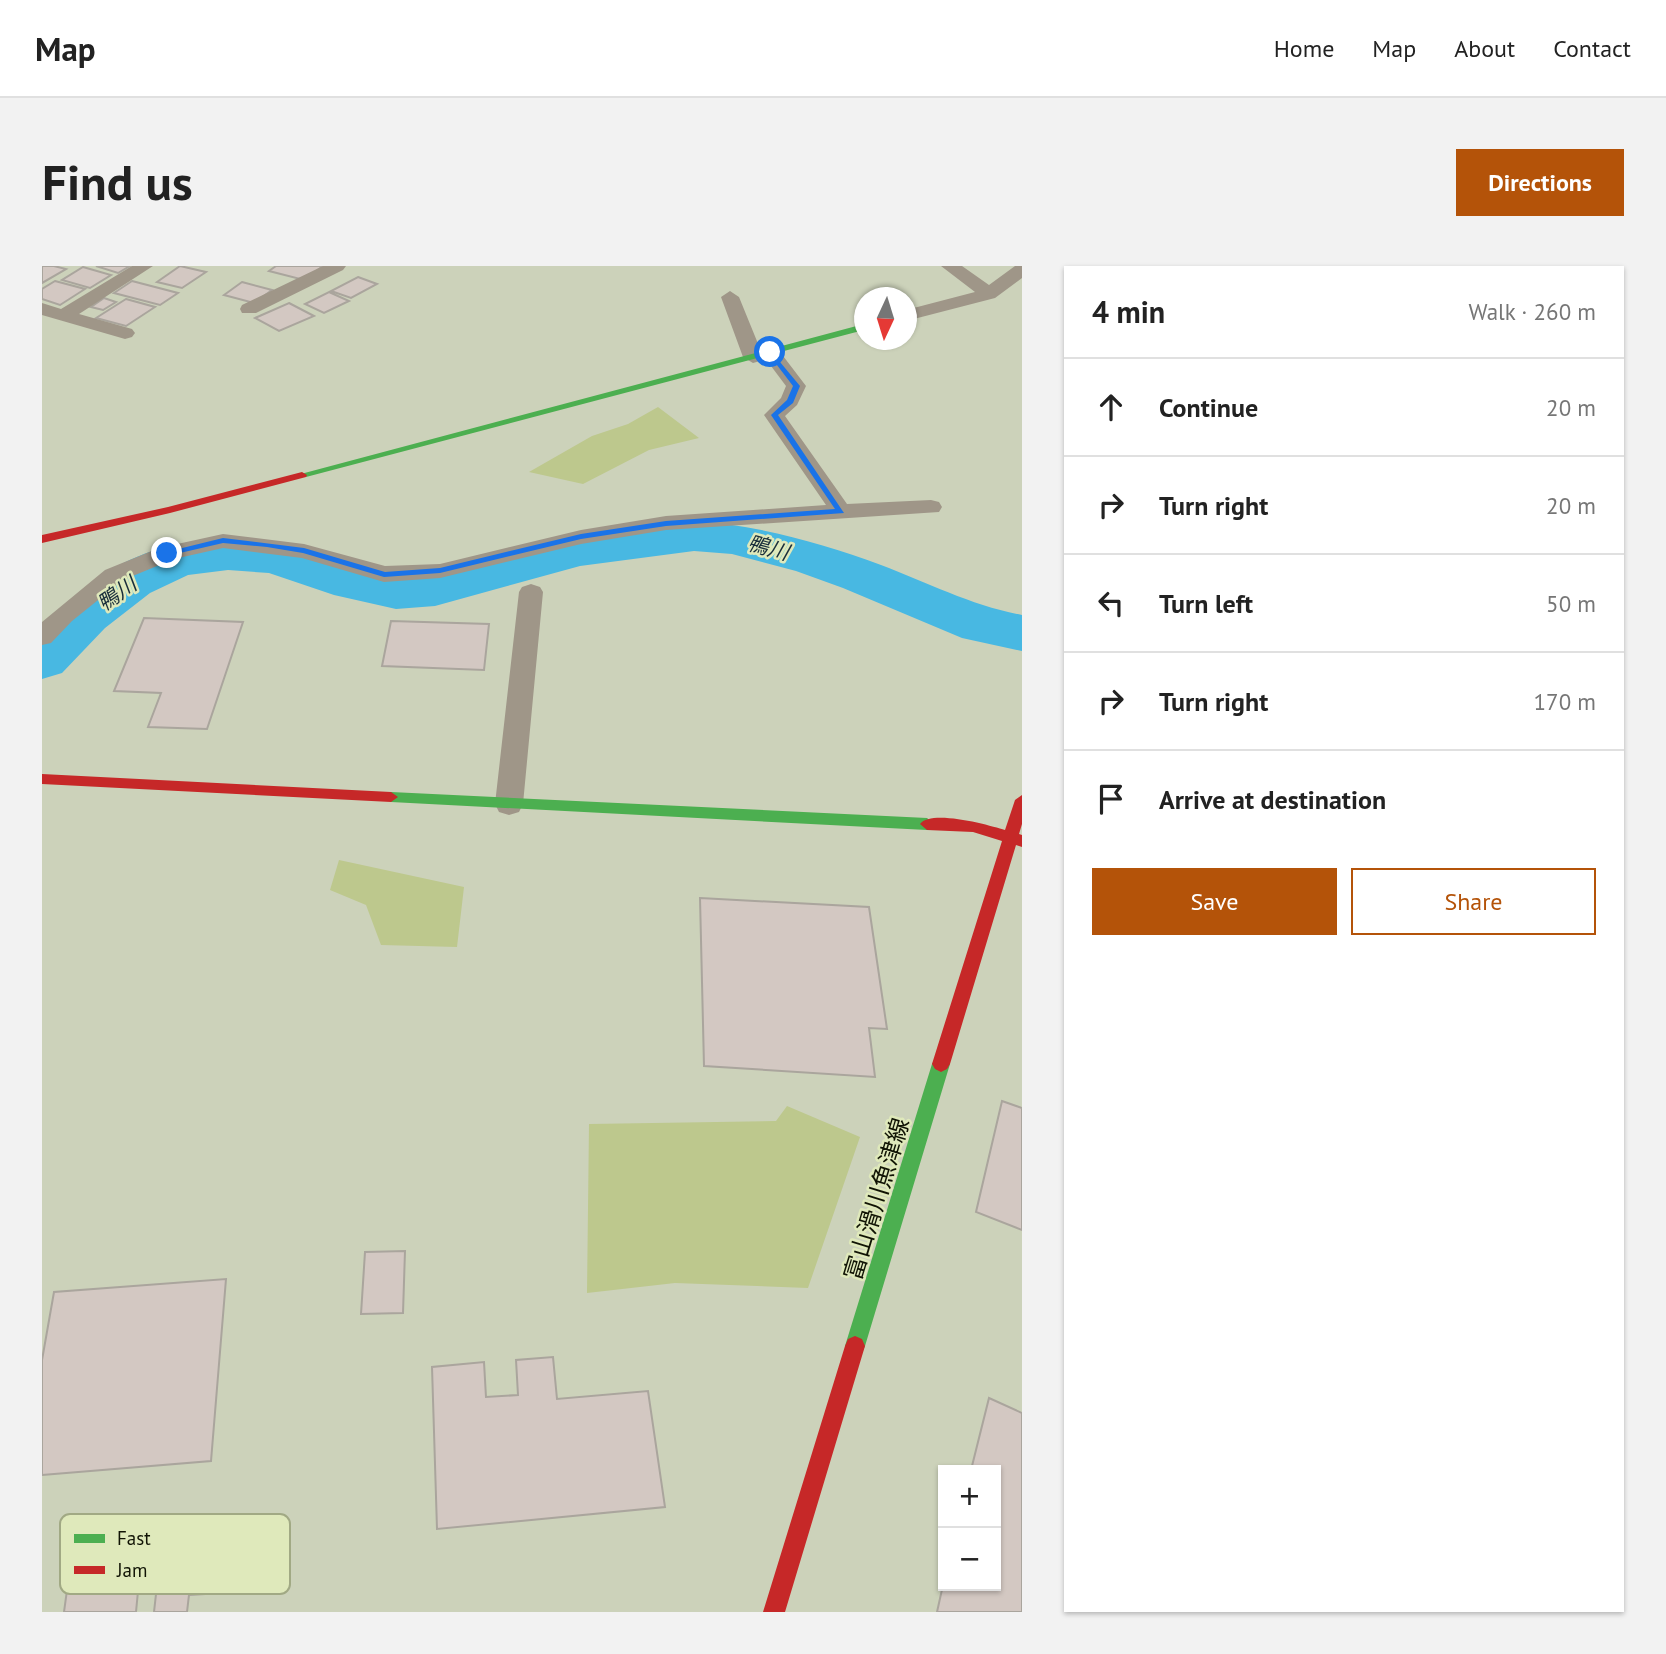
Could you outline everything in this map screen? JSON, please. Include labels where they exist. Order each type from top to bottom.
[{"type":"street","points":[[64,316],[144,266]]},
{"type":"street","points":[[249,309],[337,266]]},
{"type":"street","points":[[950,266],[989,294]]},
{"type":"street","points":[[917,313],[989,294],[1022,269]]},
{"type":"street","points":[[730,297],[762,354],[796,386],[790,401],[774,415],[841,511]]},
{"type":"street","points":[[42,309],[125,333]]},
{"type":"street","points":[[42,539],[170,510],[854,330]]},
{"type":"street","points":[[42,636],[63,615],[114,575],[167,553],[223,541],[304,551],[384,574],[440,571],[581,537],[666,523],[931,507]]},
{"type":"street","points":[[509,804],[531,592]]},
{"type":"street","points":[[42,779],[973,826],[1016,839]]},
{"type":"street","name":"富山滑川魚津線","points":[[774,1612],[1016,839],[1022,800]]},
{"type":"green space","points":[[658,407],[699,438],[649,450],[583,484],[529,472],[592,436],[628,424]]},
{"type":"green space","points":[[339,860],[464,887],[457,947],[381,945],[366,905],[330,890]]},
{"type":"green space","points":[[787,1106],[860,1137],[808,1288],[675,1283],[587,1293],[589,1124],[776,1121]]},
{"type":"building","points":[[42,266],[54,266],[66,269],[42,283]]},
{"type":"building","points":[[96,266],[130,266],[118,273]]},
{"type":"building","points":[[180,266],[206,272],[182,288],[157,282]]},
{"type":"building","points":[[276,266],[323,266],[304,280],[269,271]]},
{"type":"building","points":[[83,267],[111,275],[90,288],[62,280]]},
{"type":"building","points":[[358,277],[377,284],[351,298],[331,291]]},
{"type":"building","points":[[55,281],[85,289],[60,305],[42,299],[42,289]]},
{"type":"building","points":[[132,281],[178,293],[160,305],[114,293]]},
{"type":"building","points":[[242,282],[272,290],[254,303],[224,295]]},
{"type":"building","points":[[329,292],[349,301],[324,313],[305,304]]},
{"type":"building","points":[[104,298],[116,302],[103,310],[91,307]]},
{"type":"building","points":[[126,299],[155,307],[126,326],[96,318]]},
{"type":"building","points":[[289,303],[314,316],[279,331],[255,318]]},
{"type":"building","points":[[144,618],[243,622],[207,729],[148,727],[161,693],[114,691]]},
{"type":"building","points":[[391,621],[489,624],[484,670],[382,666]]},
{"type":"building","points":[[700,898],[869,907],[887,1029],[869,1028],[875,1077],[704,1066]]},
{"type":"building","points":[[1002,1101],[1022,1108],[1022,1230],[976,1212]]},
{"type":"building","points":[[405,1251],[403,1313],[361,1314],[365,1252]]},
{"type":"building","points":[[226,1279],[211,1461],[42,1475],[42,1360],[54,1292]]},
{"type":"building","points":[[553,1357],[557,1399],[648,1391],[665,1507],[437,1529],[432,1367],[484,1362],[486,1397],[518,1395],[516,1360]]},
{"type":"building","points":[[989,1398],[1022,1413],[1022,1612],[937,1612],[942,1591],[1001,1591],[1001,1465],[972,1465]]},
{"type":"building","points":[[66,1594],[138,1594],[136,1612],[64,1612]]},
{"type":"building","points":[[156,1594],[205,1594],[189,1595],[187,1612],[154,1612]]},
{"type":"waterway","name":"鴨川","points":[[42,660],[86,616],[131,581],[177,561],[228,554],[274,558],[353,583],[396,592],[435,589],[577,551],[694,536],[734,539],[814,560],[861,576],[981,625],[1022,633]]},
{"type":"traffic: fast","points":[[302,475],[854,330]]},
{"type":"traffic: fast","points":[[391,797],[927,824]]},
{"type":"traffic: fast","points":[[855,1346],[941,1064]]},
{"type":"traffic: jam","points":[[42,539],[170,510],[302,475]]},
{"type":"traffic: jam","points":[[42,779],[391,797]]},
{"type":"traffic: jam","points":[[941,1064],[1022,800]]},
{"type":"traffic: jam","points":[[927,824],[973,826],[1022,841]]},
{"type":"traffic: jam","points":[[774,1612],[855,1346]]},
{"type":"route","points":[[167,553],[223,541],[304,551],[351,567],[384,574],[440,571],[581,537],[666,523],[841,511],[774,415],[790,401],[796,386],[770,352]]}]
